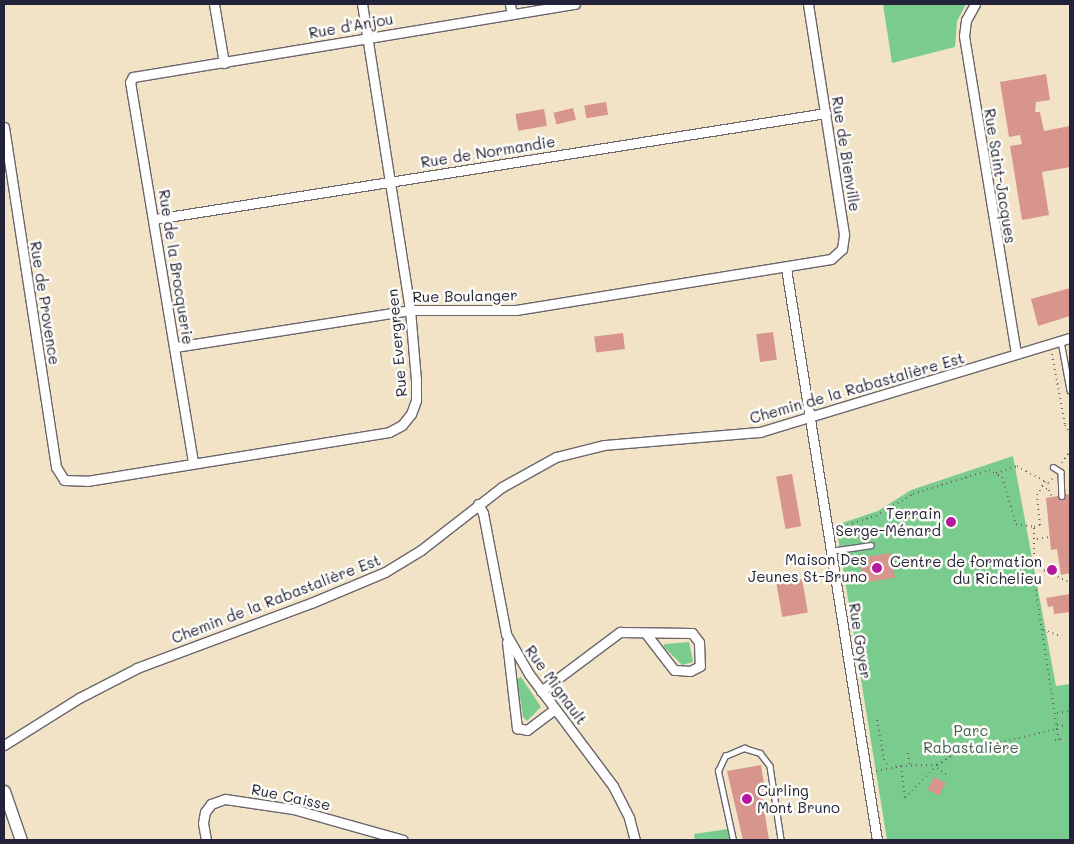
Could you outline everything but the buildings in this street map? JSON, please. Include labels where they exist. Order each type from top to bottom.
[{"type":"street","points":[[214,4],[224,62]]},
{"type":"street","name":"Rue Evergreen","points":[[64,480],[87,480],[380,434],[398,428],[411,414],[416,400],[410,310],[362,4]]},
{"type":"street","points":[[510,4],[512,14]]},
{"type":"street","name":"Rue d'Anjou","points":[[133,77],[575,4]]},
{"type":"street","name":"Rue de Bienville","points":[[786,268],[831,259],[840,252],[844,242],[808,4]]},
{"type":"street","name":"Rue Saint-Jacques","points":[[975,4],[966,20],[964,36],[1016,354]]},
{"type":"street","name":"Rue de la Brocquerie","points":[[133,77],[130,82],[155,219],[193,462]]},
{"type":"street","name":"Rue de Normandie","points":[[155,219],[826,113]]},
{"type":"street","name":"Rue de Provence","points":[[4,127],[56,467],[64,480]]},
{"type":"street","name":"Rue Boulanger","points":[[175,347],[410,310],[516,310],[786,268]]},
{"type":"street","name":"Rue Goyer","points":[[786,268],[877,840]]},
{"type":"street","name":"Chemin de la Rabastalière Est","points":[[4,745],[73,701],[130,672],[376,576],[421,550],[478,504],[533,468],[573,451],[622,444],[748,434],[810,418],[1066,339]]},
{"type":"street","name":"Rue Mignault","points":[[478,504],[482,513],[506,634],[541,691],[613,786],[629,818],[635,840]]},
{"type":"street","points":[[541,691],[614,635],[628,632],[647,635],[694,634],[699,642],[700,666],[690,671],[674,670],[647,635]]},
{"type":"street","points":[[506,634],[517,728],[527,730],[555,709]]},
{"type":"street","points":[[4,791],[20,840]]},
{"type":"street","name":"Rue Caisse","points":[[206,840],[202,823],[205,812],[214,802],[225,799],[292,809],[403,840]]},
{"type":"lane","points":[[1066,339],[1070,390]]},
{"type":"lane","points":[[1053,467],[1061,472],[1062,496]]},
{"type":"lane","points":[[831,551],[871,545]]},
{"type":"lane","points":[[733,840],[718,771],[725,756],[744,748],[760,753],[770,766],[781,840]]},
{"type":"path","points":[[1052,354],[1065,425],[1070,435]]},
{"type":"path","points":[[995,473],[1017,466],[1041,479]]},
{"type":"path","points":[[836,528],[876,516],[913,494],[989,470],[1002,477],[1016,524],[1034,527],[1040,525],[1036,499],[1044,481]]},
{"type":"path","points":[[1042,486],[1049,490],[1052,497]]},
{"type":"path","points":[[1034,527],[1036,540],[1035,566],[1060,740],[1055,740]]},
{"type":"path","points":[[1036,540],[1049,537]]},
{"type":"path","points":[[1035,566],[1070,582]]},
{"type":"path","points":[[1043,630],[1062,636]]},
{"type":"path","points":[[1056,713],[1070,711]]},
{"type":"path","points":[[877,720],[884,759],[888,767]]},
{"type":"path","points":[[1057,725],[1066,726]]},
{"type":"path","points":[[901,766],[905,798],[937,766],[956,753],[1057,729]]},
{"type":"path","points":[[908,752],[910,765]]},
{"type":"path","points":[[874,772],[888,767],[910,765],[937,766],[949,777]]},
{"type":"green space","points":[[883,4],[966,4],[957,21],[955,47],[892,63]]},
{"type":"green space","name":"Parc Rabastalière","points":[[1013,456],[1056,686],[1070,684],[1070,840],[887,840],[836,525],[878,511],[911,490]]},
{"type":"green space","points":[[689,642],[693,662],[682,665],[663,646],[665,644]]},
{"type":"green space","points":[[521,677],[541,707],[527,721],[523,717],[517,679]]},
{"type":"green space","points":[[728,829],[730,840],[695,840],[694,834]]},
{"type":"place","name":"Terrain Serge-Ménard","points":[[951,522]]},
{"type":"place","name":"Maison Des Jeunes St-Bruno","points":[[877,568]]},
{"type":"place","name":"Centre de formation du Richelieu","points":[[1052,570]]},
{"type":"place","name":"Curling Mont Bruno","points":[[747,799]]}]
